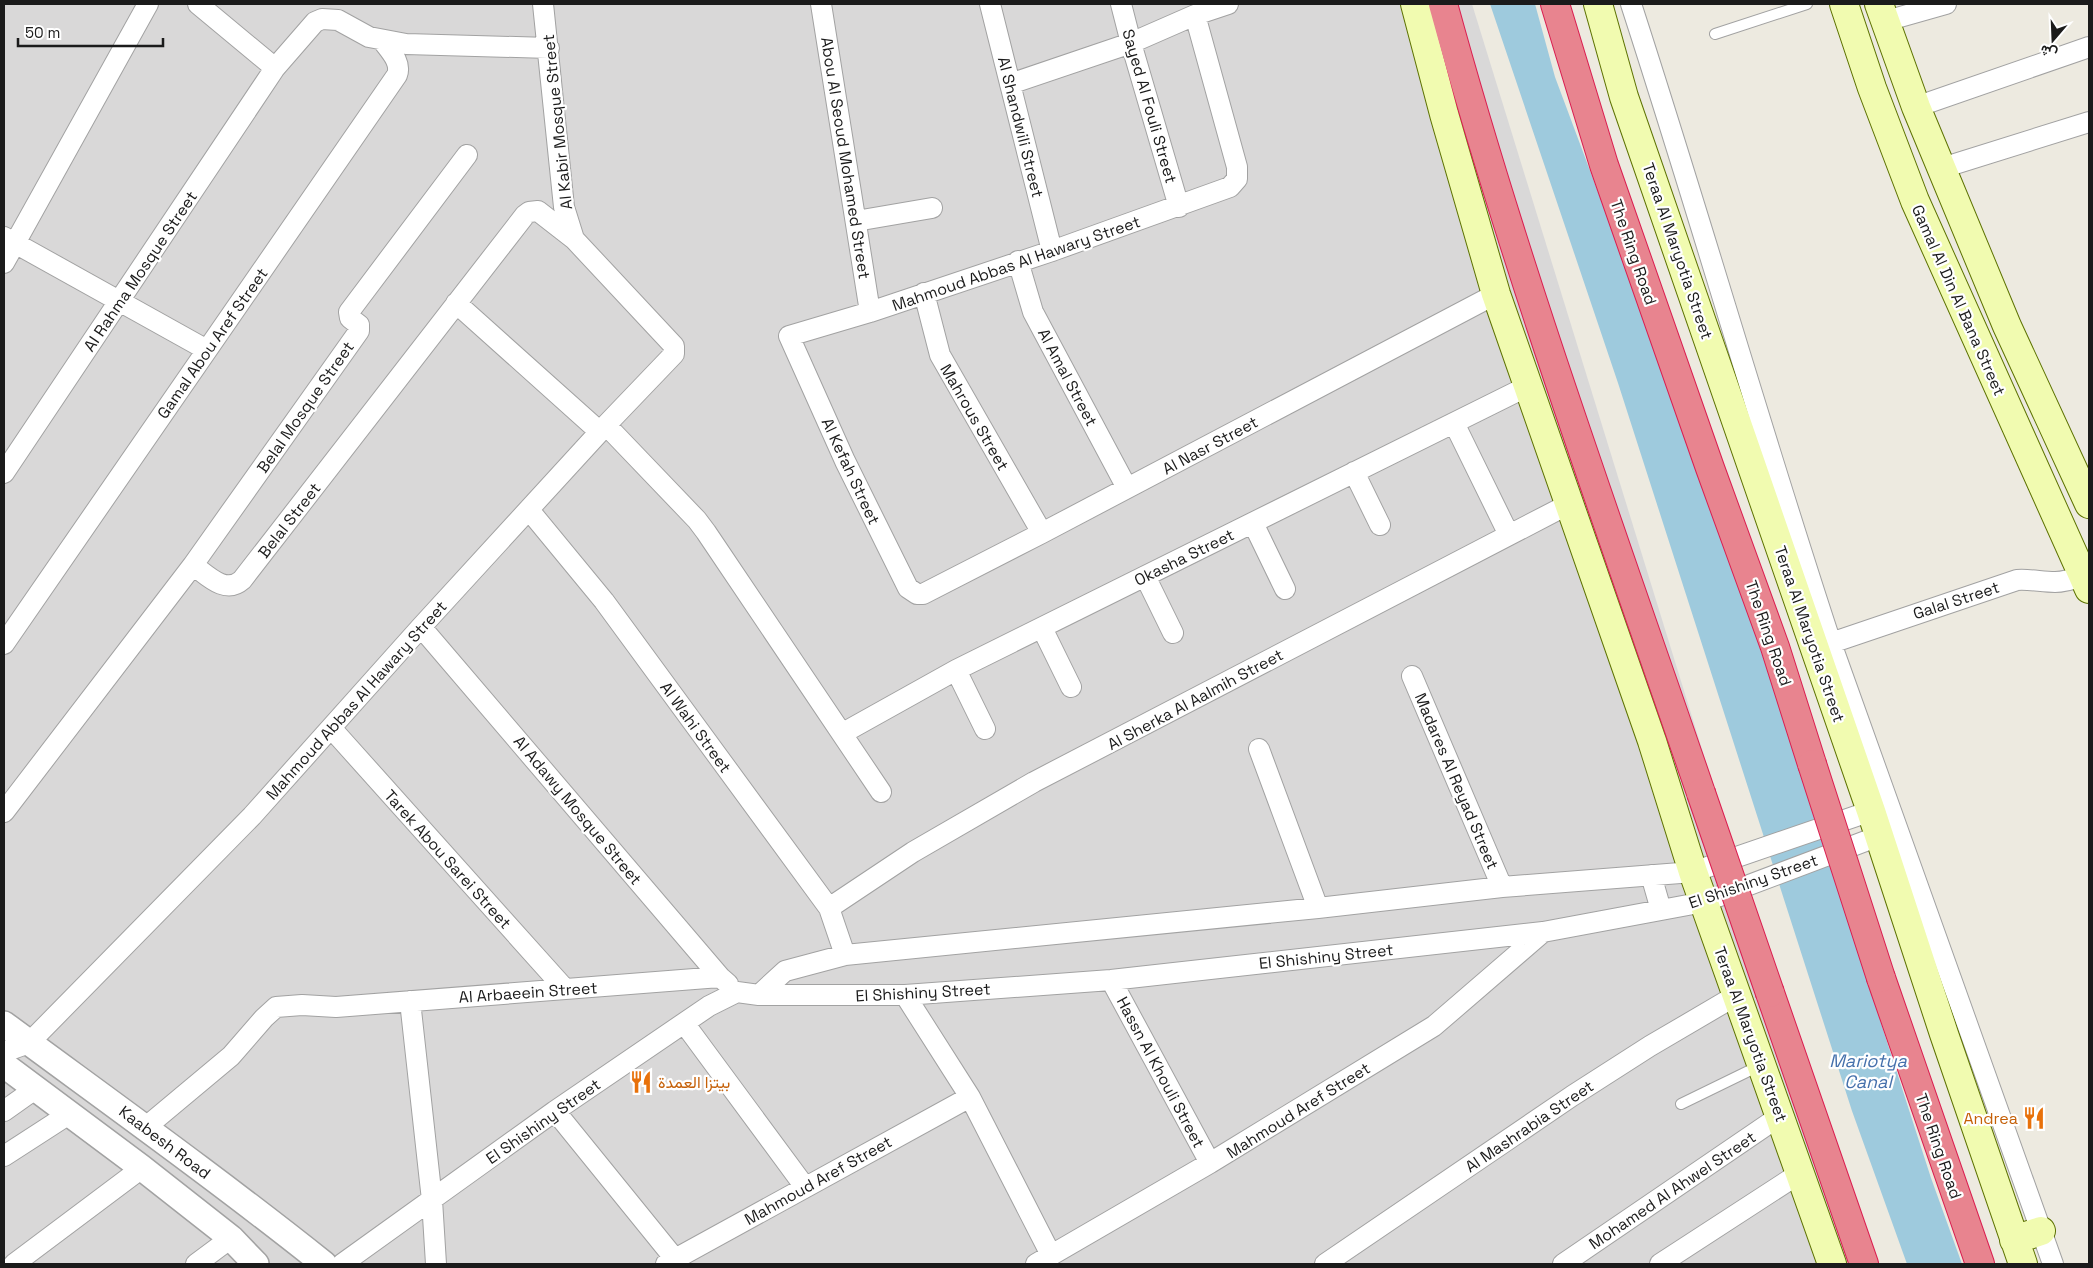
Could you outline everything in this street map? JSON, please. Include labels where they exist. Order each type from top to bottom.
[{"type":"highway","points":[[1443,4],[1474,116],[1525,280],[1864,1264]]},
{"type":"highway","name":"The Ring Road","points":[[1555,4],[1604,165],[1710,468],[1776,647],[1881,978],[1980,1264]]},
{"type":"main road","name":"Teraa Al Maryotia Street","points":[[1415,4],[1444,114],[1496,294],[1652,741],[1701,869],[1737,995],[1800,1173],[1829,1263]]},
{"type":"main road","name":"Teraa Al Maryotia Street","points":[[1598,4],[1624,97],[1869,826],[1944,1034],[2018,1252]]},
{"type":"main road","name":"Gamal Al Din Al Bana Street","points":[[1844,4],[1872,88],[1915,201],[2086,582]]},
{"type":"main road","name":"Gamal Al Din Al Bana Street","points":[[1882,12],[1916,107],[2007,326],[2089,504]]},
{"type":"main road","points":[[2018,1252],[2041,1231]]},
{"type":"street","points":[[4,263],[9,240],[148,4]]},
{"type":"street","points":[[198,4],[275,68]]},
{"type":"street","name":"Al Kabir Mosque Street","points":[[543,4],[564,207],[574,239],[674,346],[675,350]]},
{"type":"street","name":"Abou Al Seoud Mohamed Street","points":[[821,4],[870,312]]},
{"type":"street","name":"Al Shandwili Street","points":[[990,4],[1052,251]]},
{"type":"street","name":"Sayed Al Fouli Street","points":[[1122,4],[1131,43],[1179,207]]},
{"type":"street","points":[[1010,84],[1131,43],[1195,15],[1228,4]]},
{"type":"street","points":[[1631,4],[1680,153],[1800,550],[1831,643],[2053,1264]]},
{"type":"street","points":[[1882,12],[1946,4]]},
{"type":"street","name":"Mahmoud Abbas Al Hawary Street","points":[[789,336],[870,312],[1052,251],[1179,207],[1230,187],[1237,178],[1237,167],[1195,15]]},
{"type":"street","name":"Al Rahma Mosque Street","points":[[4,474],[275,68],[315,22],[322,19],[338,20],[357,31],[382,40],[433,45],[549,48]]},
{"type":"street","name":"Gamal Abou Aref Street","points":[[4,644],[397,74],[398,65],[382,40]]},
{"type":"street","points":[[1916,107],[2089,47]]},
{"type":"street","points":[[1942,168],[2089,122]]},
{"type":"street","name":"Belal Mosque Street","points":[[193,565],[358,331],[359,326],[349,316],[349,312],[467,154]]},
{"type":"street","points":[[856,221],[932,208]]},
{"type":"street","name":"Belal Street","points":[[193,565],[224,586],[231,587],[242,580],[528,212],[538,211],[543,213],[574,239]]},
{"type":"street","points":[[9,240],[207,350]]},
{"type":"street","name":"Al Amal Street","points":[[1018,261],[1033,312],[1127,488]]},
{"type":"street","name":"Mahrous Street","points":[[924,293],[940,355],[1042,534]]},
{"type":"street","name":"Al Nasr Street","points":[[923,594],[1042,534],[1496,294]]},
{"type":"street","points":[[456,304],[603,428],[701,526],[843,733],[881,792]]},
{"type":"street","name":"Al Kefah Street","points":[[789,336],[845,462],[904,583],[912,592],[923,594]]},
{"type":"street","name":"Mahmoud Abbas Al Hawary Street","points":[[29,1043],[252,816],[332,729],[421,626],[603,428],[674,354],[675,350]]},
{"type":"street","name":"Okasha Street","points":[[843,733],[956,670],[1528,386]]},
{"type":"street","points":[[1454,423],[1509,535]]},
{"type":"street","points":[[1354,472],[1380,525]]},
{"type":"street","name":"Al Sherka Al Aalmih Street","points":[[829,908],[913,852],[1034,782],[1569,504]]},
{"type":"street","name":"Al Wahi Street","points":[[529,510],[604,600],[829,908],[844,955]]},
{"type":"street","points":[[1252,523],[1285,589]]},
{"type":"street","points":[[4,812],[193,565]]},
{"type":"street","points":[[1145,576],[1173,634]]},
{"type":"street","name":"Galal Street","points":[[1831,643],[2017,580],[2030,578],[2055,582],[2086,582]]},
{"type":"street","name":"Al Adawy Mosque Street","points":[[421,626],[720,977],[737,992]]},
{"type":"street","points":[[1042,628],[1071,688]]},
{"type":"street","points":[[956,670],[985,729]]},
{"type":"street","name":"Madares Al Reyad Street","points":[[1412,676],[1502,887]]},
{"type":"street","name":"Tarek Abou Sarei Street","points":[[332,729],[565,989]]},
{"type":"street","points":[[1259,749],[1318,908]]},
{"type":"street","name":"El Shishiny Street","points":[[759,995],[785,971],[844,955],[1318,908],[1502,887],[1701,869],[1869,826]]},
{"type":"street","name":"El Shishiny Street","points":[[342,1264],[555,1111],[709,1006],[737,992],[759,995],[905,995],[1111,980],[1544,932],[1711,899],[1869,826]]},
{"type":"street","points":[[1651,875],[1661,910]]},
{"type":"street","name":"Mahmoud Aref Street","points":[[1044,1260],[1210,1163],[1434,1026],[1544,932]]},
{"type":"street","name":"Al Arbaeein Street","points":[[146,1127],[231,1056],[276,1007],[302,1005],[336,1007],[720,977]]},
{"type":"street","name":"Hassn Al Khouli Street","points":[[1111,980],[1210,1163]]},
{"type":"street","points":[[905,995],[970,1097],[1044,1260]]},
{"type":"street","name":"Al Mashrabia Street","points":[[1325,1264],[1572,1096],[1650,1046],[1737,995]]},
{"type":"street","points":[[410,1001],[432,1200],[436,1264]]},
{"type":"street","points":[[684,1023],[805,1187]]},
{"type":"street","name":"Kaabesh Road","points":[[4,1024],[146,1127],[324,1264]]},
{"type":"street","points":[[4,1052],[29,1043]]},
{"type":"street","points":[[4,1065],[142,1168],[231,1238],[256,1264]]},
{"type":"street","points":[[4,1111],[35,1089]]},
{"type":"street","name":"Mahmoud Aref Street","points":[[670,1262],[970,1097]]},
{"type":"street","points":[[555,1111],[670,1262]]},
{"type":"street","points":[[4,1156],[69,1114]]},
{"type":"street","name":"Mohamed Al Ahwel Street","points":[[1563,1264],[1780,1116]]},
{"type":"street","points":[[14,1264],[142,1168]]},
{"type":"street","points":[[1660,1264],[1800,1173]]},
{"type":"street","points":[[196,1264],[231,1238]]},
{"type":"lane","points":[[1715,34],[1807,4]]},
{"type":"lane","points":[[1681,1104],[1762,1064]]},
{"type":"shaded area","points":[[4,4],[1472,4],[1861,1264],[4,1264]]},
{"type":"water","name":"Mariotya Canal","points":[[1490,4],[1535,4],[1555,77],[1626,267],[1749,614],[1931,1178],[1962,1264],[1907,1264],[1852,1111],[1618,383]]},
{"type":"place","name":"بيتزا العمدة","points":[[641,1082]]},
{"type":"place","name":"Andrea","points":[[2034,1118]]}]
